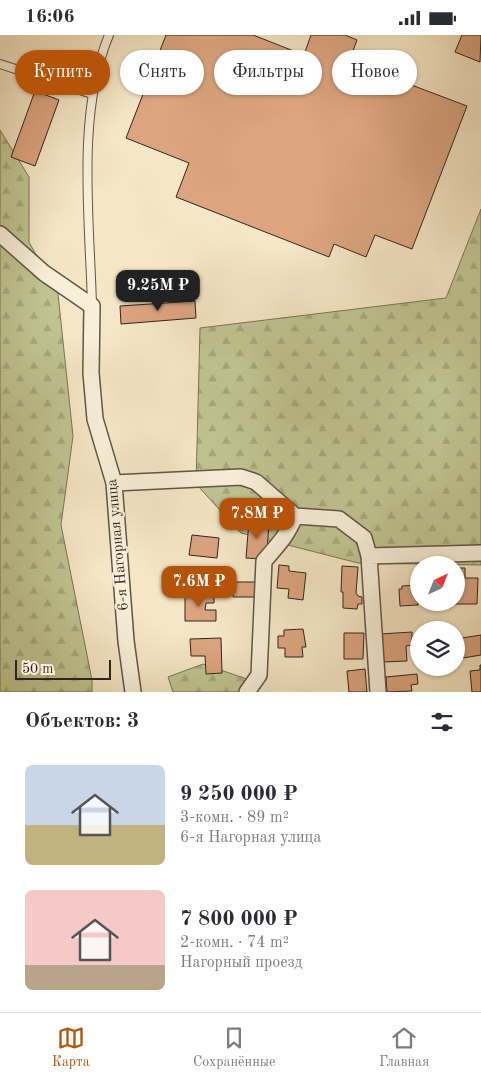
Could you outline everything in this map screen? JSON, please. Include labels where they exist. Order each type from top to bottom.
[{"type":"street","points":[[0,235],[44,273],[92,306]]},
{"type":"street","name":"6-я Нагорная улица","points":[[92,306],[91,373],[96,419],[114,483],[126,641],[133,692]]},
{"type":"street","points":[[114,483],[241,477],[256,482],[295,516],[339,519],[364,538],[369,556],[378,692]]},
{"type":"street","points":[[247,692],[259,675],[264,561],[278,547],[290,530],[295,516]]},
{"type":"street","points":[[369,556],[481,553]]},
{"type":"lane","points":[[102,50],[109,35]]},
{"type":"lane","points":[[0,64],[15,69]]},
{"type":"lane","points":[[92,95],[88,141],[92,306]]},
{"type":"green space","points":[[0,130],[29,177],[29,242],[58,294],[73,436],[61,525],[92,680],[92,692],[0,692]]},
{"type":"green space","points":[[481,209],[481,565],[465,565],[465,556],[410,556],[410,564],[358,563],[241,533],[196,484],[200,328],[446,298]]},
{"type":"green space","points":[[203,664],[247,679],[250,692],[173,692],[168,677]]},
{"type":"building","points":[[166,35],[253,35],[291,50],[214,50],[214,95],[322,95],[322,50],[306,50],[311,35],[345,35],[357,40],[353,50],[332,50],[332,95],[417,95],[417,87],[467,106],[412,249],[375,235],[366,257],[334,244],[329,257],[176,197],[189,163],[126,138],[143,95],[204,95],[204,50],[160,50]]},
{"type":"building","points":[[462,35],[481,35],[480,62],[455,52]]},
{"type":"building","points":[[34,95],[46,95],[59,100],[35,166],[11,157]]},
{"type":"building","points":[[195,301],[196,318],[121,324],[120,306]]},
{"type":"building","points":[[249,521],[269,523],[267,552],[262,551],[262,559],[246,558]]},
{"type":"building","points":[[192,535],[219,538],[217,558],[189,555]]},
{"type":"building","points":[[279,565],[289,566],[289,571],[306,573],[303,600],[288,598],[289,589],[277,588]]},
{"type":"building","points":[[342,566],[358,567],[356,593],[362,597],[362,604],[358,604],[357,609],[343,608],[343,592],[341,592]]},
{"type":"building","points":[[465,578],[478,578],[477,604],[465,604]]},
{"type":"building","points":[[233,582],[256,582],[256,597],[233,597]]},
{"type":"building","points":[[410,585],[410,605],[400,606],[399,589],[402,589],[402,586]]},
{"type":"building","points":[[185,594],[214,594],[214,603],[206,603],[205,610],[216,610],[216,621],[185,621]]},
{"type":"building","points":[[303,629],[306,647],[302,647],[303,657],[285,657],[285,648],[278,648],[278,636],[284,636],[284,630]]},
{"type":"building","points":[[410,632],[410,645],[406,646],[407,661],[383,662],[380,634]]},
{"type":"building","points":[[344,633],[364,633],[363,659],[344,659]]},
{"type":"building","points":[[481,635],[481,655],[465,658],[465,638]]},
{"type":"building","points":[[221,638],[222,673],[206,674],[205,656],[191,656],[190,639]]},
{"type":"building","points":[[480,665],[481,692],[472,692],[470,671],[480,670]]},
{"type":"building","points":[[365,669],[367,692],[349,692],[347,671]]},
{"type":"building","points":[[410,675],[417,676],[418,684],[411,685],[412,691],[387,692],[386,677]]}]
